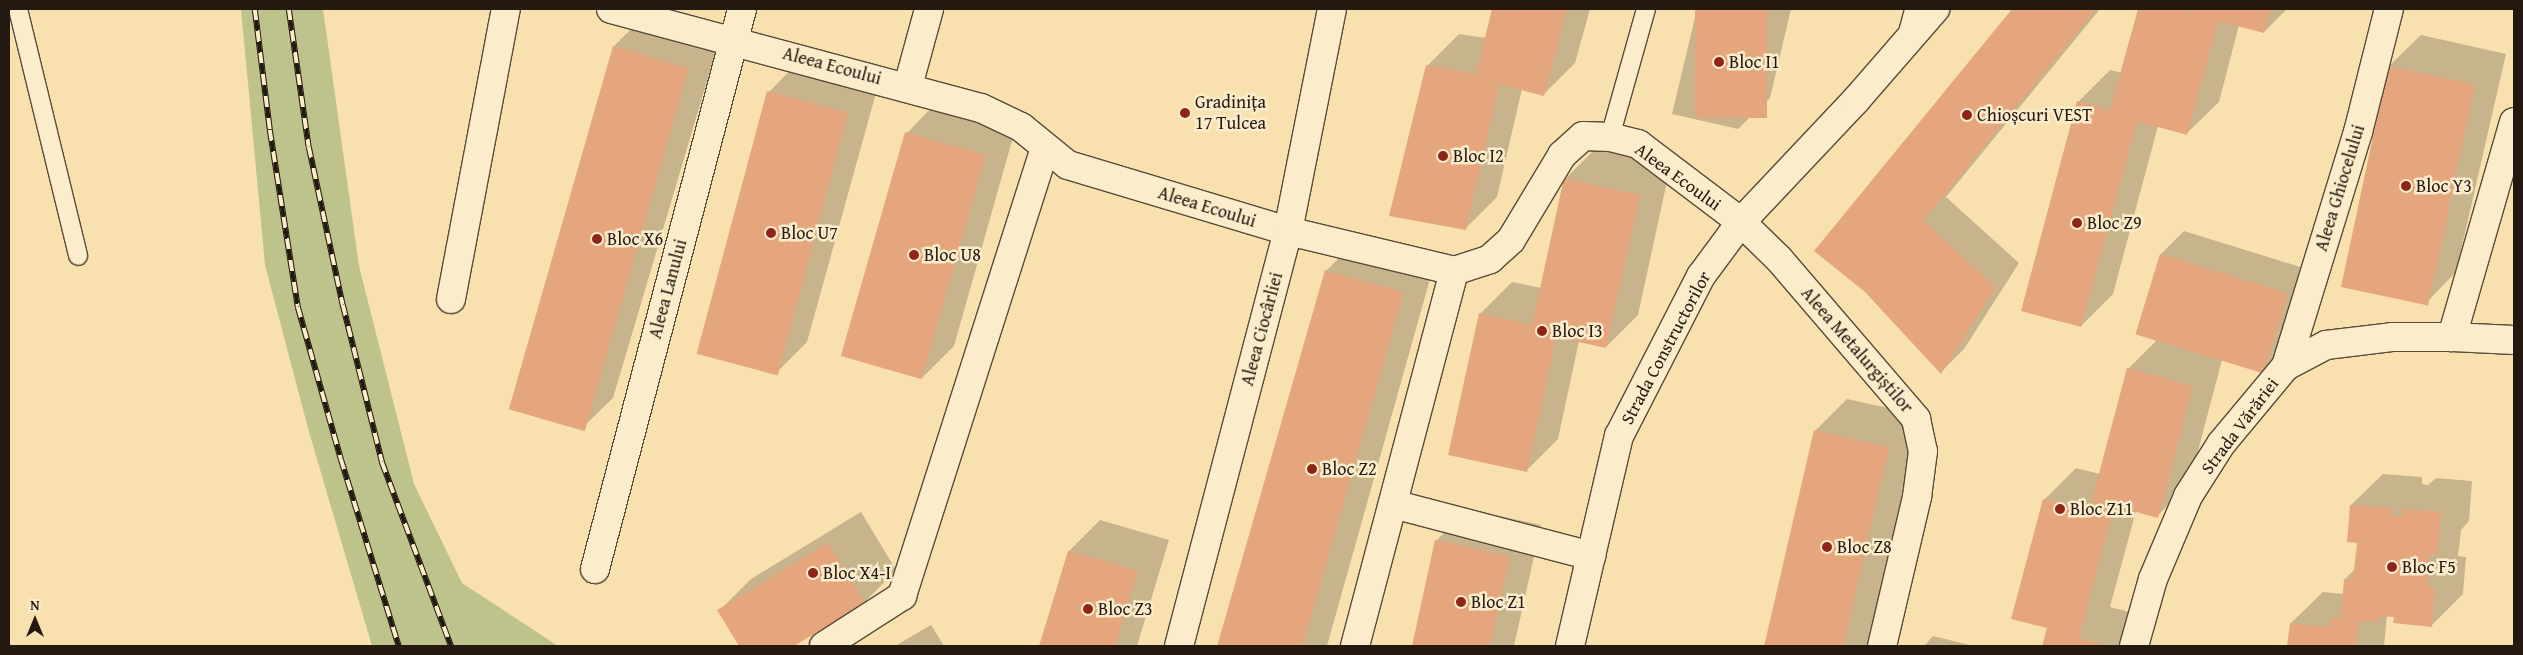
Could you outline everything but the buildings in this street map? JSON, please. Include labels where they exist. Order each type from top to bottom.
[{"type":"street","points":[[451,299],[506,9]]},
{"type":"street","name":"Aleea Ecoului","points":[[612,9],[733,39],[908,86],[981,108],[1021,127],[1045,150],[1068,165],[1288,231],[1454,270],[1490,259],[1511,240],[1562,155],[1584,136],[1610,137],[1638,144],[1741,222]]},
{"type":"street","name":"Aleea Lanului","points":[[595,569],[742,9]]},
{"type":"street","points":[[908,86],[929,9]]},
{"type":"street","name":"Aleea Ciocârliei","points":[[1179,646],[1288,231],[1332,9]]},
{"type":"street","name":"Strada Constructorilor","points":[[1570,646],[1619,436],[1701,276],[1741,222],[1856,100],[1934,9]]},
{"type":"street","name":"Aleea Ghiocelului","points":[[2286,366],[2358,132],[2389,9]]},
{"type":"street","points":[[2452,338],[2514,122]]},
{"type":"street","points":[[824,646],[902,596],[1045,150]]},
{"type":"street","name":"Aleea Metalurgiștilor","points":[[1741,222],[1779,259],[1916,419],[1923,451],[1917,496],[1882,646]]},
{"type":"street","points":[[1355,646],[1454,270]]},
{"type":"street","name":"Strada Vărăriei","points":[[2134,646],[2153,579],[2188,496],[2221,444],[2286,366],[2326,345],[2392,337],[2514,340]]},
{"type":"street","points":[[1393,504],[1591,556]]},
{"type":"lane","points":[[18,9],[78,256]]},
{"type":"lane","points":[[1610,137],[1646,9]]},
{"type":"lane","points":[[1904,43],[1914,9]]},
{"type":"green space","points":[[241,9],[323,9],[359,266],[414,484],[462,583],[558,646],[372,646],[309,432],[265,265]]},
{"type":"railway","points":[[255,9],[270,130],[298,307],[341,459],[399,646]]},
{"type":"railway","points":[[289,9],[309,147],[343,305],[382,462],[451,646]]},
{"type":"place","name":"Bloc I1","points":[[1719,62]]},
{"type":"place","name":"Gradinița 17 Tulcea","points":[[1185,113]]},
{"type":"place","name":"Chioșcuri VEST","points":[[1967,115]]},
{"type":"place","name":"Bloc I2","points":[[1443,156]]},
{"type":"place","name":"Bloc Y3","points":[[2406,186]]},
{"type":"place","name":"Bloc Z9","points":[[2077,223]]},
{"type":"place","name":"Bloc U7","points":[[771,233]]},
{"type":"place","name":"Bloc X6","points":[[597,239]]},
{"type":"place","name":"Bloc U8","points":[[914,255]]},
{"type":"place","name":"Bloc I3","points":[[1542,331]]},
{"type":"place","name":"Bloc Z2","points":[[1312,469]]},
{"type":"place","name":"Bloc Z11","points":[[2060,509]]},
{"type":"place","name":"Bloc Z8","points":[[1827,547]]},
{"type":"place","name":"Bloc F5","points":[[2392,567]]},
{"type":"place","name":"Bloc X4-I","points":[[813,573]]},
{"type":"place","name":"Bloc Z1","points":[[1461,602]]},
{"type":"place","name":"Bloc Z3","points":[[1088,609]]}]
